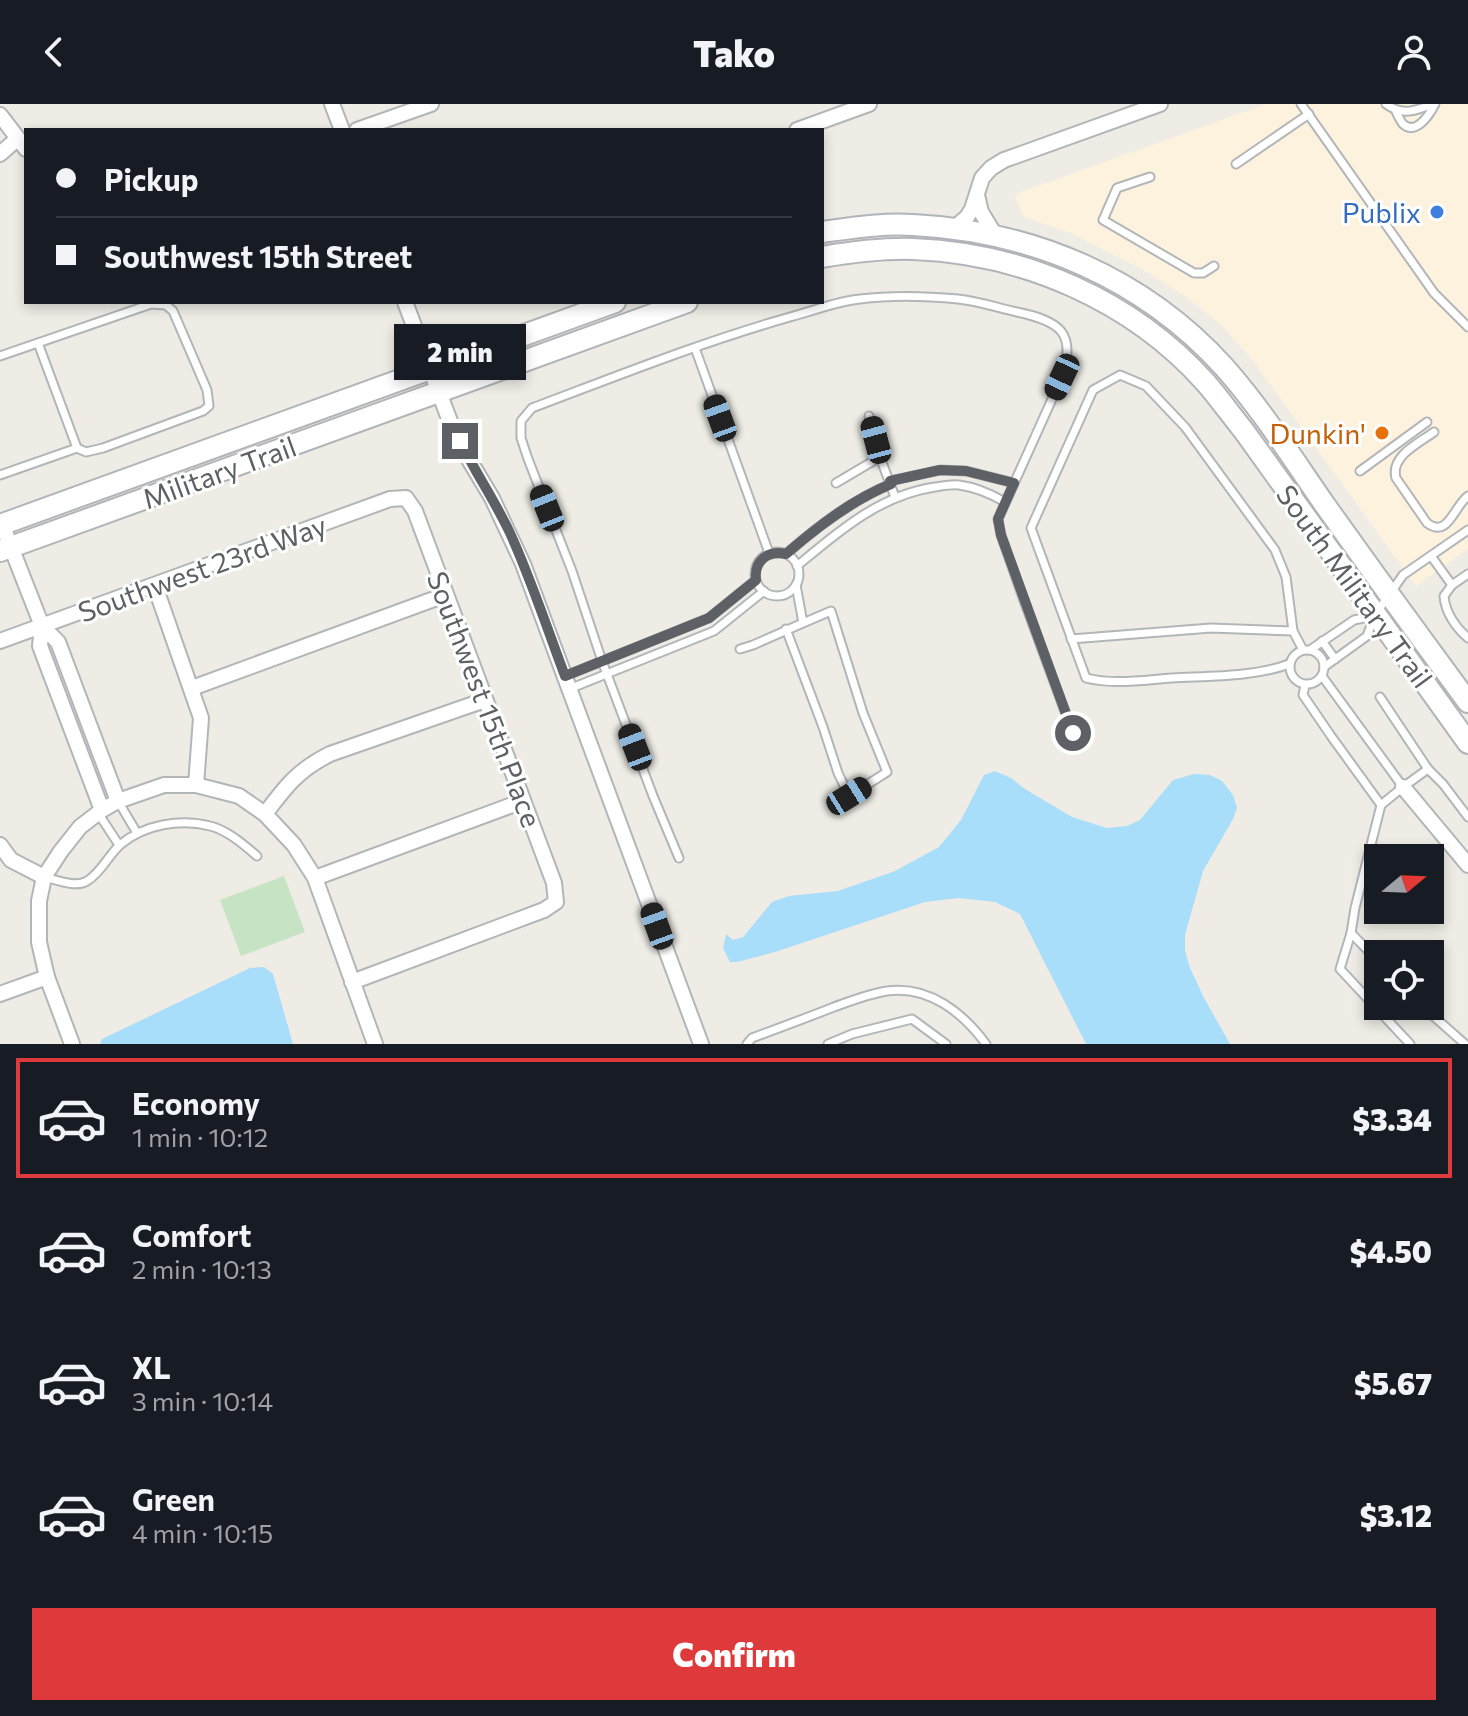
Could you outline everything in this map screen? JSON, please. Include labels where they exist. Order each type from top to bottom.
[{"type":"street","points":[[332,104],[341,128]]},
{"type":"street","points":[[363,128],[431,104]]},
{"type":"street","points":[[803,128],[869,104]]},
{"type":"street","points":[[953,229],[972,209],[982,178],[1004,160],[1160,104]]},
{"type":"street","points":[[0,115],[21,144],[0,154]]},
{"type":"street","points":[[977,195],[981,212],[995,235]]},
{"type":"street","name":"South Military Trail","points":[[824,232],[901,225],[995,235],[1069,258],[1107,275],[1148,301],[1191,334],[1225,369],[1263,417],[1468,702]]},
{"type":"street","name":"South Military Trail","points":[[824,257],[912,249],[969,254],[1013,264],[1065,282],[1137,322],[1176,353],[1206,383],[1244,431],[1468,743]]},
{"type":"street","points":[[406,304],[451,424],[492,498],[523,564],[701,1044]]},
{"type":"street","points":[[430,369],[609,304]]},
{"type":"street","points":[[439,392],[681,304]]},
{"type":"street","name":"Military Trail","points":[[1,522],[430,369]]},
{"type":"street","name":"Military Trail","points":[[5,549],[439,392]]},
{"type":"street","name":"Southwest 23rd Way","points":[[0,641],[390,499],[406,498]]},
{"type":"street","name":"Southwest 15th Place","points":[[352,982],[544,910],[556,902],[554,883],[415,511],[406,498]]},
{"type":"street","points":[[1,522],[5,549],[42,626],[58,642],[118,801]]},
{"type":"street","points":[[155,586],[201,718],[196,785]]},
{"type":"street","points":[[192,688],[445,595]]},
{"type":"street","points":[[42,626],[40,646],[100,811]]},
{"type":"street","points":[[265,814],[286,785],[308,765],[330,754],[485,700]]},
{"type":"street","points":[[72,1044],[47,977],[39,942],[39,901],[44,877],[80,827],[100,811],[118,801],[164,785],[196,785],[239,796],[265,814],[294,845],[315,878],[375,1044]]},
{"type":"street","points":[[1403,787],[1468,865]]},
{"type":"street","points":[[315,878],[523,801]]},
{"type":"street","points":[[0,845],[11,860],[44,877]]},
{"type":"street","points":[[0,994],[47,977]]},
{"type":"lane","points":[[1386,104],[1396,111],[1402,124],[1407,127],[1426,119],[1434,104]]},
{"type":"lane","points":[[1396,111],[1412,111],[1434,104]]},
{"type":"lane","points":[[1304,105],[1434,293],[1468,327]]},
{"type":"lane","points":[[1236,164],[1309,114]]},
{"type":"lane","points":[[1150,177],[1117,188],[1103,220],[1194,273],[1203,273],[1214,266]]},
{"type":"lane","points":[[679,858],[528,459],[521,438],[521,421],[532,408],[772,322],[857,299],[895,297],[960,299],[1039,317],[1055,324],[1067,341],[1068,358],[998,519],[1001,535],[1073,733]]},
{"type":"lane","points":[[0,356],[151,304],[166,305],[173,311],[207,390],[209,406],[203,411],[103,448],[86,452],[77,448],[0,475]]},
{"type":"lane","points":[[38,343],[77,448]]},
{"type":"lane","points":[[695,348],[769,553]]},
{"type":"lane","points":[[1289,664],[1291,675],[1305,685],[1315,683],[1322,676],[1324,667],[1320,656],[1306,650],[1293,631],[1286,577],[1275,550],[1185,427],[1146,386],[1120,375],[1093,390],[1031,528],[1086,678],[1103,682],[1272,671],[1289,664],[1294,655],[1306,650],[1322,641],[1354,620],[1375,615]]},
{"type":"lane","points":[[869,416],[895,497]]},
{"type":"lane","points":[[1360,471],[1427,422]]},
{"type":"lane","points":[[1434,432],[1401,456],[1394,471],[1396,478],[1432,527],[1449,523],[1468,496]]},
{"type":"lane","points":[[836,483],[880,457]]},
{"type":"lane","points":[[786,554],[814,529],[890,482],[940,470],[966,471],[1014,483]]},
{"type":"lane","points":[[797,566],[839,531],[880,504],[915,490],[957,484],[989,493],[1005,502]]},
{"type":"lane","points":[[1324,667],[1367,636],[1375,615],[1403,575],[1468,530]]},
{"type":"lane","points":[[769,553],[786,554],[797,566],[799,579],[796,585],[785,595],[764,591],[755,574],[759,561],[769,553]]},
{"type":"lane","points":[[1431,556],[1452,585]]},
{"type":"lane","points":[[1468,574],[1452,585],[1444,596],[1444,603],[1456,626],[1468,638]]},
{"type":"lane","points":[[567,683],[602,661],[709,618],[756,580]]},
{"type":"lane","points":[[796,585],[803,623]]},
{"type":"lane","points":[[567,683],[608,674],[714,631],[764,591]]},
{"type":"lane","points":[[740,649],[753,645],[786,629],[831,611],[863,713],[887,772],[849,796],[786,629]]},
{"type":"lane","points":[[1071,639],[1211,628],[1293,631]]},
{"type":"lane","points":[[1322,641],[1335,659]]},
{"type":"lane","points":[[1322,676],[1403,787]]},
{"type":"lane","points":[[1305,685],[1303,695],[1381,805]]},
{"type":"lane","points":[[1380,697],[1428,769],[1468,817]]},
{"type":"lane","points":[[1410,1044],[1340,969],[1381,805],[1428,769]]},
{"type":"lane","points":[[118,801],[137,833]]},
{"type":"lane","points":[[100,811],[119,845]]},
{"type":"lane","points":[[44,877],[77,884],[87,882],[119,845],[137,833],[183,822],[211,826],[236,839],[257,856]]},
{"type":"lane","points":[[1351,933],[1364,946]]},
{"type":"lane","points":[[747,1044],[752,1038],[780,1027],[867,995],[891,990],[935,998],[957,1011],[986,1044]]},
{"type":"lane","points":[[828,1044],[852,1034],[912,1019],[946,1044]]},
{"type":"lane","points":[[1438,1020],[1465,1044]]},
{"type":"shaded area","points":[[1266,104],[1468,104],[1468,549],[1416,586],[1253,361],[1222,326],[1186,297],[1147,272],[1073,234],[1022,216],[1015,194]]},
{"type":"green space","points":[[284,876],[305,932],[241,956],[220,900]]},
{"type":"water","points":[[995,771],[1072,817],[1107,828],[1127,826],[1140,820],[1173,780],[1194,774],[1210,775],[1222,781],[1233,795],[1237,808],[1203,871],[1185,935],[1185,951],[1204,998],[1230,1044],[1086,1044],[1020,914],[995,902],[959,898],[925,902],[775,952],[730,962],[723,948],[726,934],[733,940],[743,937],[772,902],[789,896],[838,891],[895,871],[939,847],[961,820],[984,775]]},
{"type":"water","points":[[264,967],[273,974],[293,1044],[100,1044],[102,1039],[250,968]]},
{"type":"place","name":"Publix","points":[[1437,212]]},
{"type":"place","name":"Dunkin'","points":[[1382,433]]},
{"type":"route","points":[[460,441],[510,533],[565,676],[709,618],[756,580],[756,567],[769,553],[786,554],[814,529],[867,494],[891,484],[890,481],[940,470],[966,471],[1014,483],[998,519],[1001,535],[1073,733]]}]
